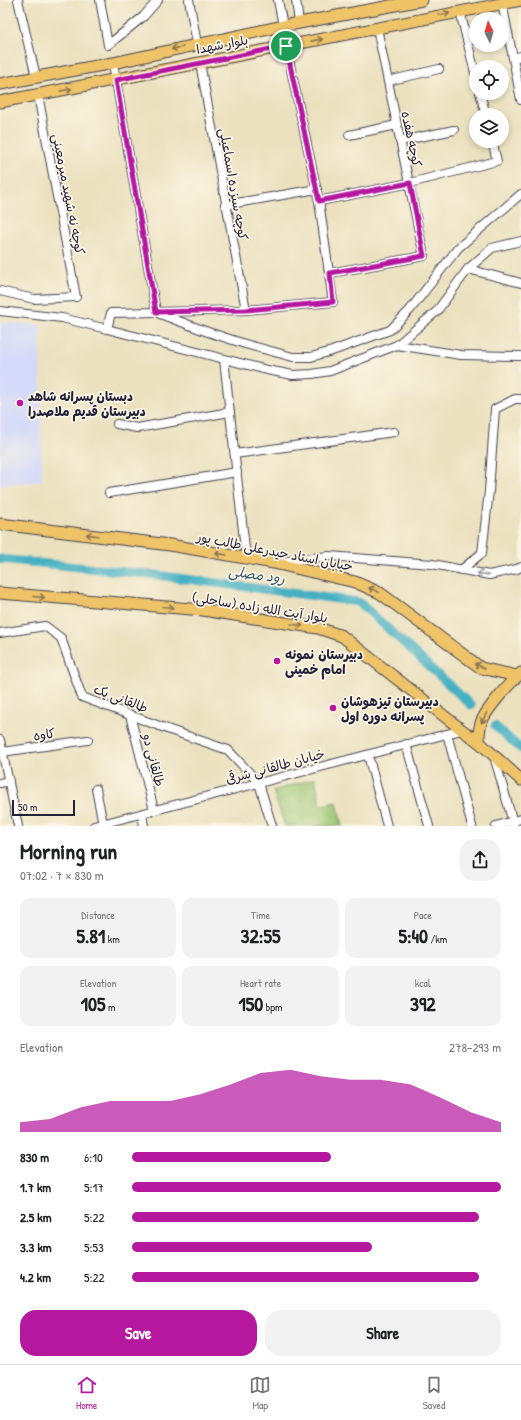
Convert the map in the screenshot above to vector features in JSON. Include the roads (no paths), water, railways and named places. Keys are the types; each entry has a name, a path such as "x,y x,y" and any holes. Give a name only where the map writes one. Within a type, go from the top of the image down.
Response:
{"main road":[{"name":"بلوار شهدا","path":"0,102 521,0"},
{"name":"بلوار شهدا","path":"0,84 113,63 283,26 416,1"},
{"name":"خیابان استاد حیدرعلی طالب پور","path":"0,524 170,545 274,563 355,582 380,592 481,668 519,675"},
{"name":"بلوار آیت الله زاده (ساحلی)","path":"0,593 203,610 318,628 342,636 479,742 521,780"},
{"path":"479,742 481,721 489,709 519,675"}],"street":[{"path":"18,0 36,77"},
{"path":"100,0 108,45 144,16 158,0"},
{"path":"189,0 197,44"},
{"path":"278,0 283,26"},
{"path":"296,0 299,23"},
{"path":"502,3 517,57 521,100"},
{"path":"460,11 472,60"},
{"name":"کوچه هفده","path":"330,273 424,256 377,28"},
{"path":"107,329 111,313 246,310 333,302 317,189 286,46"},
{"path":"113,63 156,312"},
{"name":"کوچه سیزده اسماعیلی","path":"200,63 225,205 246,310"},
{"path":"388,81 439,69"},
{"name":"کوچه نه شهید میرمعینی","path":"0,292 34,299 76,297 38,95"},
{"path":"349,135 397,125"},
{"path":"400,141 454,130"},
{"path":"319,201 410,183 497,161 494,148"},
{"path":"225,205 317,189"},
{"path":"156,312 215,335 293,357 311,357 332,351 390,330 410,310 458,248 521,194"},
{"path":"0,311 62,318 224,358 266,370 293,375 312,374 330,371 397,345 437,310 468,269 492,248 521,241"},
{"path":"468,269 521,283"},
{"path":"397,345 461,354 521,356"},
{"path":"224,358 246,558"},
{"path":"460,570 482,553 489,491 494,409 515,399 521,400"},
{"path":"117,424 137,428 230,412"},
{"path":"235,454 394,432"},
{"path":"109,493 237,472"},
{"path":"274,563 329,556 432,564 489,575 521,567"},
{"name":"طالقانی یک","path":"0,633 45,626 61,638 82,697 228,750 259,783"},
{"name":"طالقانی دو","path":"130,715 154,810"},
{"name":"خیابان طالقانی شرقی","path":"94,826 462,730"},
{"path":"447,734 472,826"},
{"path":"0,740 18,826"},
{"name":"کاوه","path":"2,752 88,740"},
{"path":"406,744 429,826"},
{"path":"368,754 388,826"},
{"path":"494,755 513,824"},
{"path":"0,783 9,781"},
{"path":"259,783 272,826"},
{"path":"96,789 103,824"},
{"path":"142,814 144,826"},
{"path":"496,826 513,824 521,819"}],"waterway":[{"name":"رود مصلی","path":"0,559 156,575 359,602 471,705"},
{"name":"رود مصلی","path":"495,726 521,749"}],"place":[{"name":"دبستان پسرانه شاهد دبیرستان قدیم ملاصدرا","path":"20,403"},
{"name":"دبیرستان نمونه امام خمینی","path":"277,661"},
{"name":"دبیرستان تیزهوشان پسرانه دوره اول","path":"333,708"}]}
